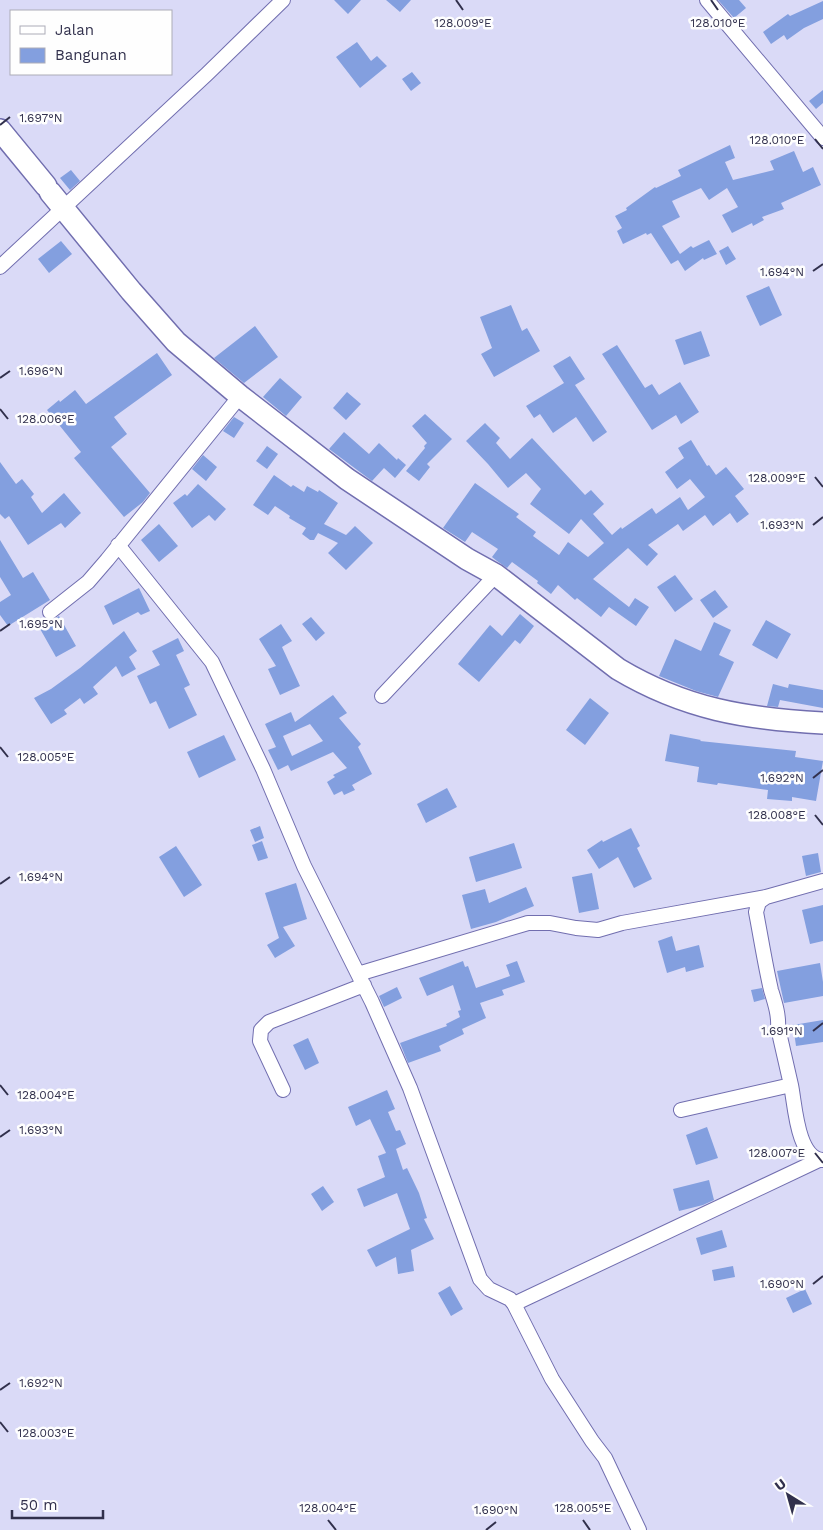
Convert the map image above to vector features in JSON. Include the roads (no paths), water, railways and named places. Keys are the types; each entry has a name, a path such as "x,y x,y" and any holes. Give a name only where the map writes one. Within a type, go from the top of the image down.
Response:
{"highway":[{"path":"0,130 136,298 176,342 240,396 347,479 467,559 496,575 618,669 640,682 669,696 706,708 740,716 778,721 823,723"}],"street":[{"path":"0,268 283,0"},
{"path":"707,0 823,138"},
{"path":"50,612 88,582 240,396"},
{"path":"118,545 212,662 263,768 304,866 361,979 410,1088 480,1278 489,1289 510,1299 514,1304 552,1379 605,1458 639,1530"},
{"path":"382,696 496,575"},
{"path":"283,1090 260,1041 260,1030 268,1022 361,979 528,922 550,923 598,930 622,923 766,897 823,882"},
{"path":"766,897 759,902 756,912 800,1135 807,1151 821,1160"},
{"path":"682,1110 791,1085"},
{"path":"514,1304 821,1160"}]}
